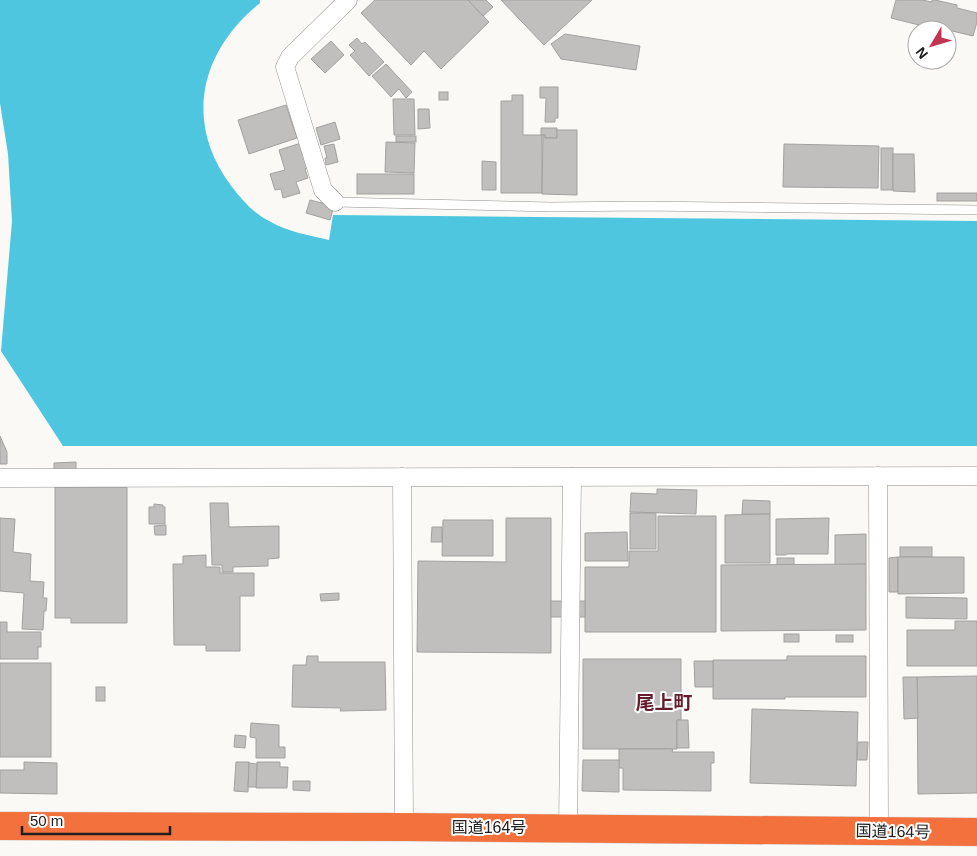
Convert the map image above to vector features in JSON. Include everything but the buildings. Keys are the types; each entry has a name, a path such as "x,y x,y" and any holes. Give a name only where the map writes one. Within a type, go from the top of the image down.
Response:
{"highway":[{"name":"国道164号","path":"0,826 977,832"}],"street":[{"path":"335,202 323,190 285,66 290,57 348,0"},
{"path":"402,476 404,827"},
{"path":"878,476 879,831"},
{"path":"0,478 977,476"},
{"path":"568,828 572,477"}],"lane":[{"path":"335,202 551,207 641,206 977,210"}],"water":[{"path":"0,0 260,0 260,3 240,22 223,43 212,65 205,89 204,113 207,138 217,163 232,187 254,211 265,219 284,228 329,240 333,215 977,221 977,446 63,446 1,351 12,221 8,154 0,103"}],"district":[{"name":"尾上町","path":"664,702"}]}
